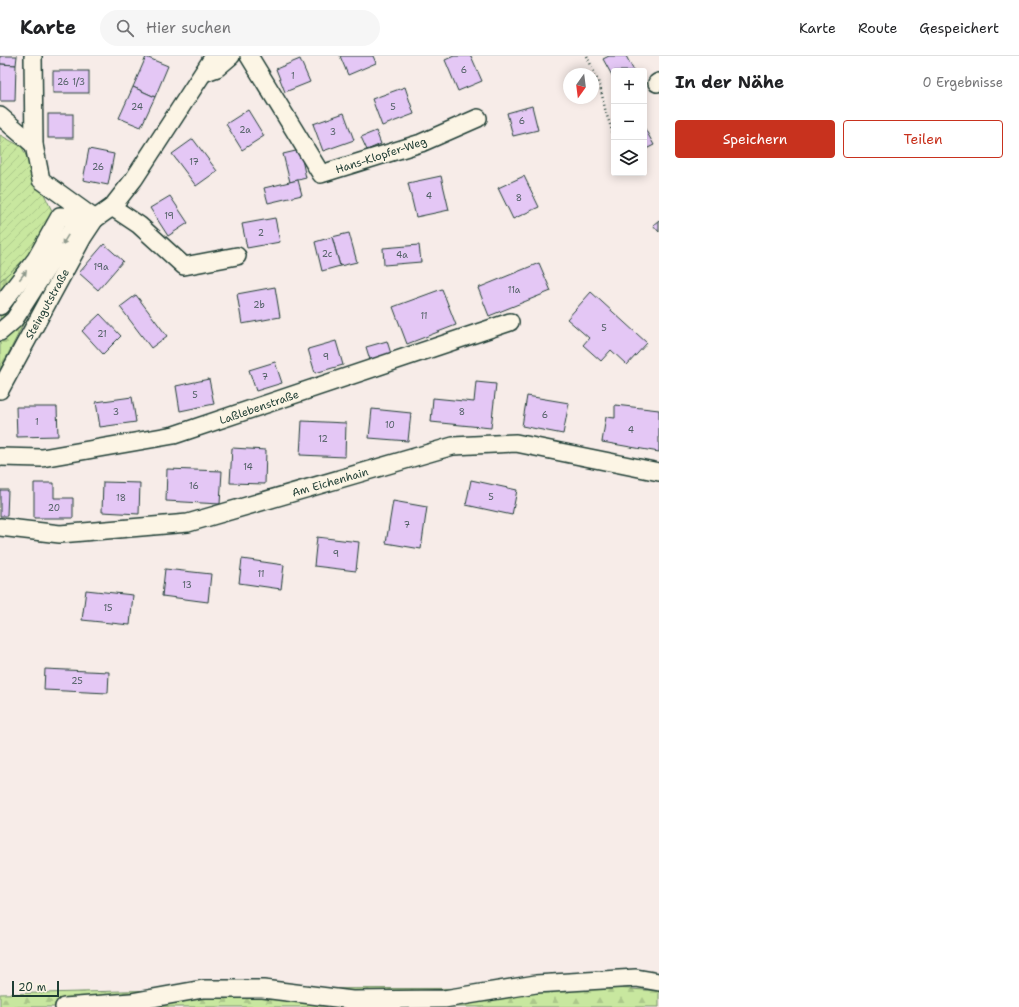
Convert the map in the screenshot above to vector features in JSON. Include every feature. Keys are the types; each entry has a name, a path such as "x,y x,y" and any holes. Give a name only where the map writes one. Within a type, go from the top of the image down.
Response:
{"street":[{"path":"33,56 34,145 41,180 95,219"},
{"name":"Steingutstraße","path":"0,332 14,320 72,229 95,219 112,207 134,179 206,72 214,56"},
{"name":"Steingutstraße","path":"206,72 217,68 231,56"},
{"name":"Hans-Klopfer-Weg","path":"249,56 321,174 421,143 478,118"},
{"path":"0,116 34,145"},
{"path":"112,207 140,225 184,266 237,256"},
{"path":"0,306 36,258 60,216 95,219"},
{"name":"Steingutstraße","path":"0,390 83,237 95,219"},
{"name":"Laßlebenstraße","path":"0,457 42,458 174,435 510,322"},
{"name":"Am Eichenhain","path":"0,527 60,534 188,523 453,446 516,444 659,472"},
{"path":"64,1007 131,1002 203,989 264,989 352,1000 444,999 536,984 636,978 659,982"}],"path":[{"path":"587,56 600,86 611,127"}],"green space":[{"path":"0,135 22,147 60,228 0,281"},
{"path":"60,228 66,240 0,370 0,281"},
{"path":"616,988 659,991 659,1007 0,1007 0,994 203,989"}],"building":[{"path":"0,56 17,56 16,65 0,64"},
{"path":"340,56 373,56 376,63 348,75"},
{"path":"454,56 471,56 482,81 458,91 445,60"},
{"path":"609,56 626,56 632,68 611,68 611,74 603,59"},
{"path":"146,57 168,66 155,97 133,87"},
{"path":"300,59 310,82 285,92 276,69"},
{"path":"0,64 16,65 15,101 0,101"},
{"path":"53,71 89,71 89,93 53,93"},
{"path":"133,87 155,97 141,127 119,118"},
{"path":"405,87 414,114 382,126 372,99"},
{"path":"532,106 538,130 513,136 507,113"},
{"path":"248,110 264,136 242,150 226,124"},
{"path":"344,113 354,140 323,151 313,124"},
{"path":"48,114 73,114 73,138 48,138"},
{"path":"376,131 381,144 367,150 361,137"},
{"path":"647,132 654,145 647,148"},
{"path":"193,139 217,171 196,186 172,154"},
{"path":"89,149 114,154 108,185 83,180"},
{"path":"300,150 306,178 290,182 283,154"},
{"path":"441,176 449,210 416,217 408,183"},
{"path":"524,176 539,207 513,219 498,188"},
{"path":"298,180 302,195 268,203 264,188"},
{"path":"170,196 188,223 168,236 150,208"},
{"path":"275,218 280,242 247,248 242,224"},
{"path":"659,220 659,232 653,225"},
{"path":"349,233 357,262 340,266 332,237"},
{"path":"332,237 340,266 322,271 315,242"},
{"path":"104,244 123,261 98,290 79,273"},
{"path":"419,245 421,262 384,265 383,248"},
{"path":"539,263 551,291 489,316 478,288"},
{"path":"275,287 280,317 242,324 237,294"},
{"path":"442,289 456,325 407,344 393,307"},
{"path":"591,292 647,343 627,365 611,350 601,361 583,345 589,338 567,319"},
{"path":"136,295 167,336 151,348 120,307"},
{"path":"100,314 121,336 103,354 82,331"},
{"path":"336,341 343,365 315,373 308,349"},
{"path":"387,341 392,357 371,363 366,347"},
{"path":"275,362 282,383 256,391 249,370"},
{"path":"209,379 214,404 180,411 176,386"},
{"path":"476,382 496,384 491,428 431,422 433,398 474,402"},
{"path":"527,396 569,403 563,434 522,426"},
{"path":"132,397 136,422 100,427 96,402"},
{"path":"615,405 659,410 659,452 602,442 606,417 615,418"},
{"path":"16,407 57,407 58,436 17,437"},
{"path":"372,409 411,413 408,441 369,438"},
{"path":"302,421 346,423 345,457 300,455"},
{"path":"232,448 266,450 265,484 230,483"},
{"path":"167,469 222,471 220,504 166,501"},
{"path":"471,480 517,490 512,515 466,505"},
{"path":"103,482 140,483 139,514 102,512"},
{"path":"34,483 54,483 54,498 73,498 73,518 34,518"},
{"path":"0,490 8,490 7,516 0,516"},
{"path":"393,501 427,507 421,549 386,543"},
{"path":"317,537 359,542 356,571 314,566"},
{"path":"242,559 284,565 281,589 239,583"},
{"path":"165,569 211,574 208,602 162,596"},
{"path":"86,590 133,595 130,625 82,620"},
{"path":"45,669 109,672 108,693 44,690"}]}
